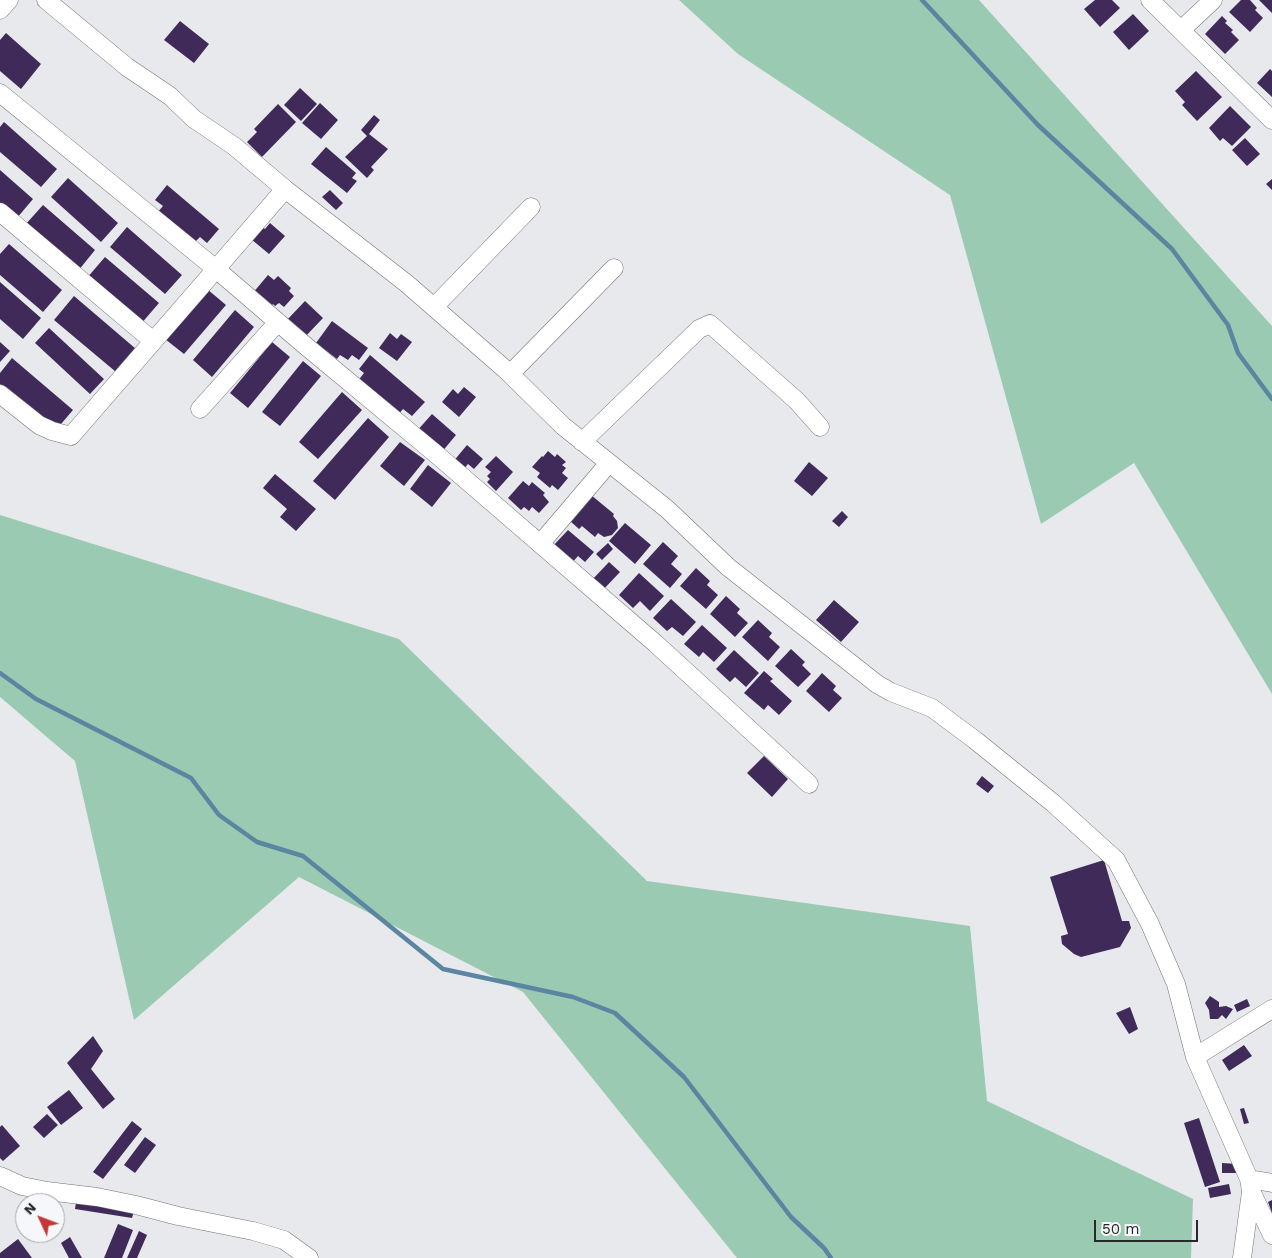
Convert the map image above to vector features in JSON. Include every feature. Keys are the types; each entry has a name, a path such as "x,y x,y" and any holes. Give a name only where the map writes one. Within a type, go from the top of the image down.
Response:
{"street":[{"path":"0,10 9,0"},
{"path":"46,0 127,67 170,96 194,119 234,146 285,189 406,283 510,374 563,426 667,509 728,567 877,684 891,692 932,708 944,716 1053,803 1116,860 1150,924 1176,984 1195,1057 1272,1236"},
{"path":"1150,0 1272,120"},
{"path":"1181,30 1213,0"},
{"path":"0,93 216,269 436,454 655,643 809,784"},
{"path":"0,394 38,425 71,436 285,189"},
{"path":"434,307 531,207"},
{"path":"0,212 153,341"},
{"path":"510,374 614,268"},
{"path":"200,409 278,322"},
{"path":"582,442 699,329 710,324 797,401 820,427"},
{"path":"540,544 609,463"},
{"path":"1195,1057 1272,1009"},
{"path":"0,1176 30,1188 97,1197 253,1231 284,1240 309,1258"},
{"path":"1250,1185 1272,1183"},
{"path":"1242,1258 1250,1185"}],"green space":[{"path":"679,0 979,0 1272,326 1272,694 1134,463 1041,524 950,195 738,54"},
{"path":"0,515 399,639 647,881 970,926 987,1101 1193,1199 1191,1258 737,1258 523,992 299,877 134,1020 75,761 0,697"}],"building":[{"path":"1095,0 1112,0 1120,8 1100,27 1084,9"},
{"path":"1241,0 1250,0 1257,8 1255,10 1263,18 1250,32 1229,12"},
{"path":"1259,0 1272,0 1272,13"},
{"path":"1133,14 1149,31 1129,50 1113,32"},
{"path":"1222,16 1227,21 1225,23 1233,30 1231,32 1239,40 1225,54 1205,34"},
{"path":"180,21 209,44 194,63 164,40"},
{"path":"6,33 41,64 21,89 0,71 0,40"},
{"path":"1270,69 1272,71 1272,97 1257,83"},
{"path":"1196,71 1222,97 1197,121 1182,105 1185,102 1175,91"},
{"path":"300,88 317,104 301,121 284,105"},
{"path":"320,103 338,120 321,139 302,123"},
{"path":"278,104 296,122 262,157 247,142 257,132 254,129"},
{"path":"1230,106 1251,127 1232,146 1223,138 1220,141 1209,128"},
{"path":"374,115 380,120 369,134 388,149 371,167 374,170 367,178 345,157 367,136 361,130"},
{"path":"4,122 57,169 41,187 0,152 0,127"},
{"path":"1245,138 1260,154 1247,166 1232,150"},
{"path":"326,147 356,173 352,178 357,181 347,193 311,164"},
{"path":"0,170 33,199 17,218 0,203"},
{"path":"68,178 118,223 101,242 51,197"},
{"path":"1272,179 1272,190 1266,184"},
{"path":"167,185 219,229 207,243 200,237 193,244 157,213 163,206 155,200"},
{"path":"330,190 343,203 336,210 322,197"},
{"path":"43,205 95,250 78,271 25,225"},
{"path":"270,223 285,236 269,254 251,239 262,227 265,229"},
{"path":"127,227 182,275 165,294 110,247"},
{"path":"9,244 62,290 43,312 0,275 0,254"},
{"path":"105,257 159,303 140,325 86,279"},
{"path":"268,275 274,280 278,276 291,288 289,291 294,296 284,307 279,303 275,306 273,304 269,309 252,294"},
{"path":"0,282 41,318 23,339 0,319"},
{"path":"207,289 226,305 184,354 165,339"},
{"path":"74,296 136,349 116,372 54,320"},
{"path":"305,301 323,318 305,337 286,321"},
{"path":"235,310 254,327 212,377 193,360"},
{"path":"332,321 368,348 359,360 352,355 348,360 340,355 337,359 316,343"},
{"path":"49,328 104,379 90,394 35,343"},
{"path":"390,333 397,339 401,334 412,342 397,361 379,348"},
{"path":"0,342 10,351 0,362"},
{"path":"272,342 290,357 248,408 230,393"},
{"path":"370,355 425,402 412,416 403,409 397,416 357,382 364,373 359,369"},
{"path":"12,358 73,410 55,431 0,384 0,373"},
{"path":"303,361 321,376 280,426 262,412"},
{"path":"464,387 476,397 459,417 442,402 453,389 458,394"},
{"path":"342,392 362,410 318,459 299,442"},
{"path":"432,414 456,435 441,453 416,432"},
{"path":"368,418 389,437 335,500 313,481"},
{"path":"400,442 425,460 404,486 380,466"},
{"path":"467,445 483,459 474,469 468,464 462,471 452,463"},
{"path":"548,451 555,457 557,454 566,462 562,465 566,468 562,473 568,478 558,490 552,485 550,488 537,477 540,473 532,467"},
{"path":"496,456 513,472 496,491 487,482 490,479 487,476 491,472 485,467"},
{"path":"809,462 828,478 812,496 794,481"},
{"path":"428,465 451,483 432,507 410,489"},
{"path":"275,474 316,509 296,531 280,517 287,509 263,488"},
{"path":"523,481 529,486 532,482 545,493 543,495 549,502 539,513 532,507 529,511 524,507 521,510 508,498"},
{"path":"591,495 614,514 613,516 617,521 618,528 612,535 604,537 598,533 595,537 582,526 579,529 570,521"},
{"path":"842,511 848,517 839,527 832,521"},
{"path":"625,523 651,545 635,564 609,541"},
{"path":"568,530 594,552 585,562 578,556 571,564 552,547"},
{"path":"663,542 678,556 671,564 682,574 670,588 643,564"},
{"path":"608,543 613,549 602,560 596,554"},
{"path":"609,562 620,572 602,591 591,581"},
{"path":"696,568 710,581 707,585 718,595 706,609 680,586"},
{"path":"639,573 664,596 650,611 640,601 633,608 619,595"},
{"path":"726,596 740,609 737,613 748,623 735,637 710,614"},
{"path":"671,599 696,622 683,636 672,627 667,631 653,618"},
{"path":"834,600 859,622 841,642 816,620"},
{"path":"758,620 772,633 769,637 780,647 768,661 742,637"},
{"path":"702,625 727,648 714,662 703,652 699,657 684,644"},
{"path":"791,649 805,662 802,665 811,674 798,687 775,666"},
{"path":"734,650 759,673 746,687 735,677 730,682 716,669"},
{"path":"764,671 773,679 770,681 792,701 779,715 768,705 764,710 744,693"},
{"path":"822,673 836,686 833,690 842,698 829,712 806,691"},
{"path":"764,756 788,779 772,797 747,773"},
{"path":"982,776 994,786 988,793 976,784"},
{"path":"1104,860 1122,921 1129,921 1131,928 1120,947 1081,957 1062,944 1061,936 1068,934 1050,877"},
{"path":"1210,996 1219,1002 1219,1007 1226,1006 1233,1009 1226,1019 1222,1015 1218,1019 1210,1019 1209,1010 1205,1003"},
{"path":"1247,999 1250,1006 1237,1012 1234,1005"},
{"path":"1130,1007 1138,1029 1129,1034 1116,1013"},
{"path":"93,1036 103,1051 91,1069 115,1099 103,1109 67,1063"},
{"path":"1244,1045 1252,1056 1229,1071 1222,1060"},
{"path":"69,1090 83,1108 61,1125 47,1107"},
{"path":"1244,1108 1249,1123 1244,1124 1240,1109"},
{"path":"47,1114 58,1125 44,1138 33,1127"},
{"path":"1199,1118 1220,1182 1205,1187 1184,1123"},
{"path":"132,1121 142,1129 103,1179 93,1172"},
{"path":"2,1125 20,1146 3,1161 0,1158 0,1127"},
{"path":"145,1137 156,1145 135,1173 124,1165"},
{"path":"1222,1163 1238,1164 1237,1173 1222,1173"},
{"path":"1229,1184 1231,1194 1210,1198 1208,1188"},
{"path":"1272,1200 1272,1213 1268,1202"},
{"path":"76,1202 134,1211 132,1218 75,1209"},
{"path":"118,1224 133,1230 122,1258 104,1258"},
{"path":"139,1231 147,1235 137,1258 127,1258"},
{"path":"70,1237 82,1258 69,1258 61,1243 65,1243 65,1240"},
{"path":"15,1241 15,1243 21,1243 32,1258 0,1258 0,1253"}],"waterway":[{"path":"922,0 1038,125 1172,249 1228,325 1238,353 1272,399"},
{"path":"0,673 36,699 191,778 219,815 257,842 303,856 443,969 573,997 615,1013 684,1077 791,1217 824,1248 831,1258"}]}
